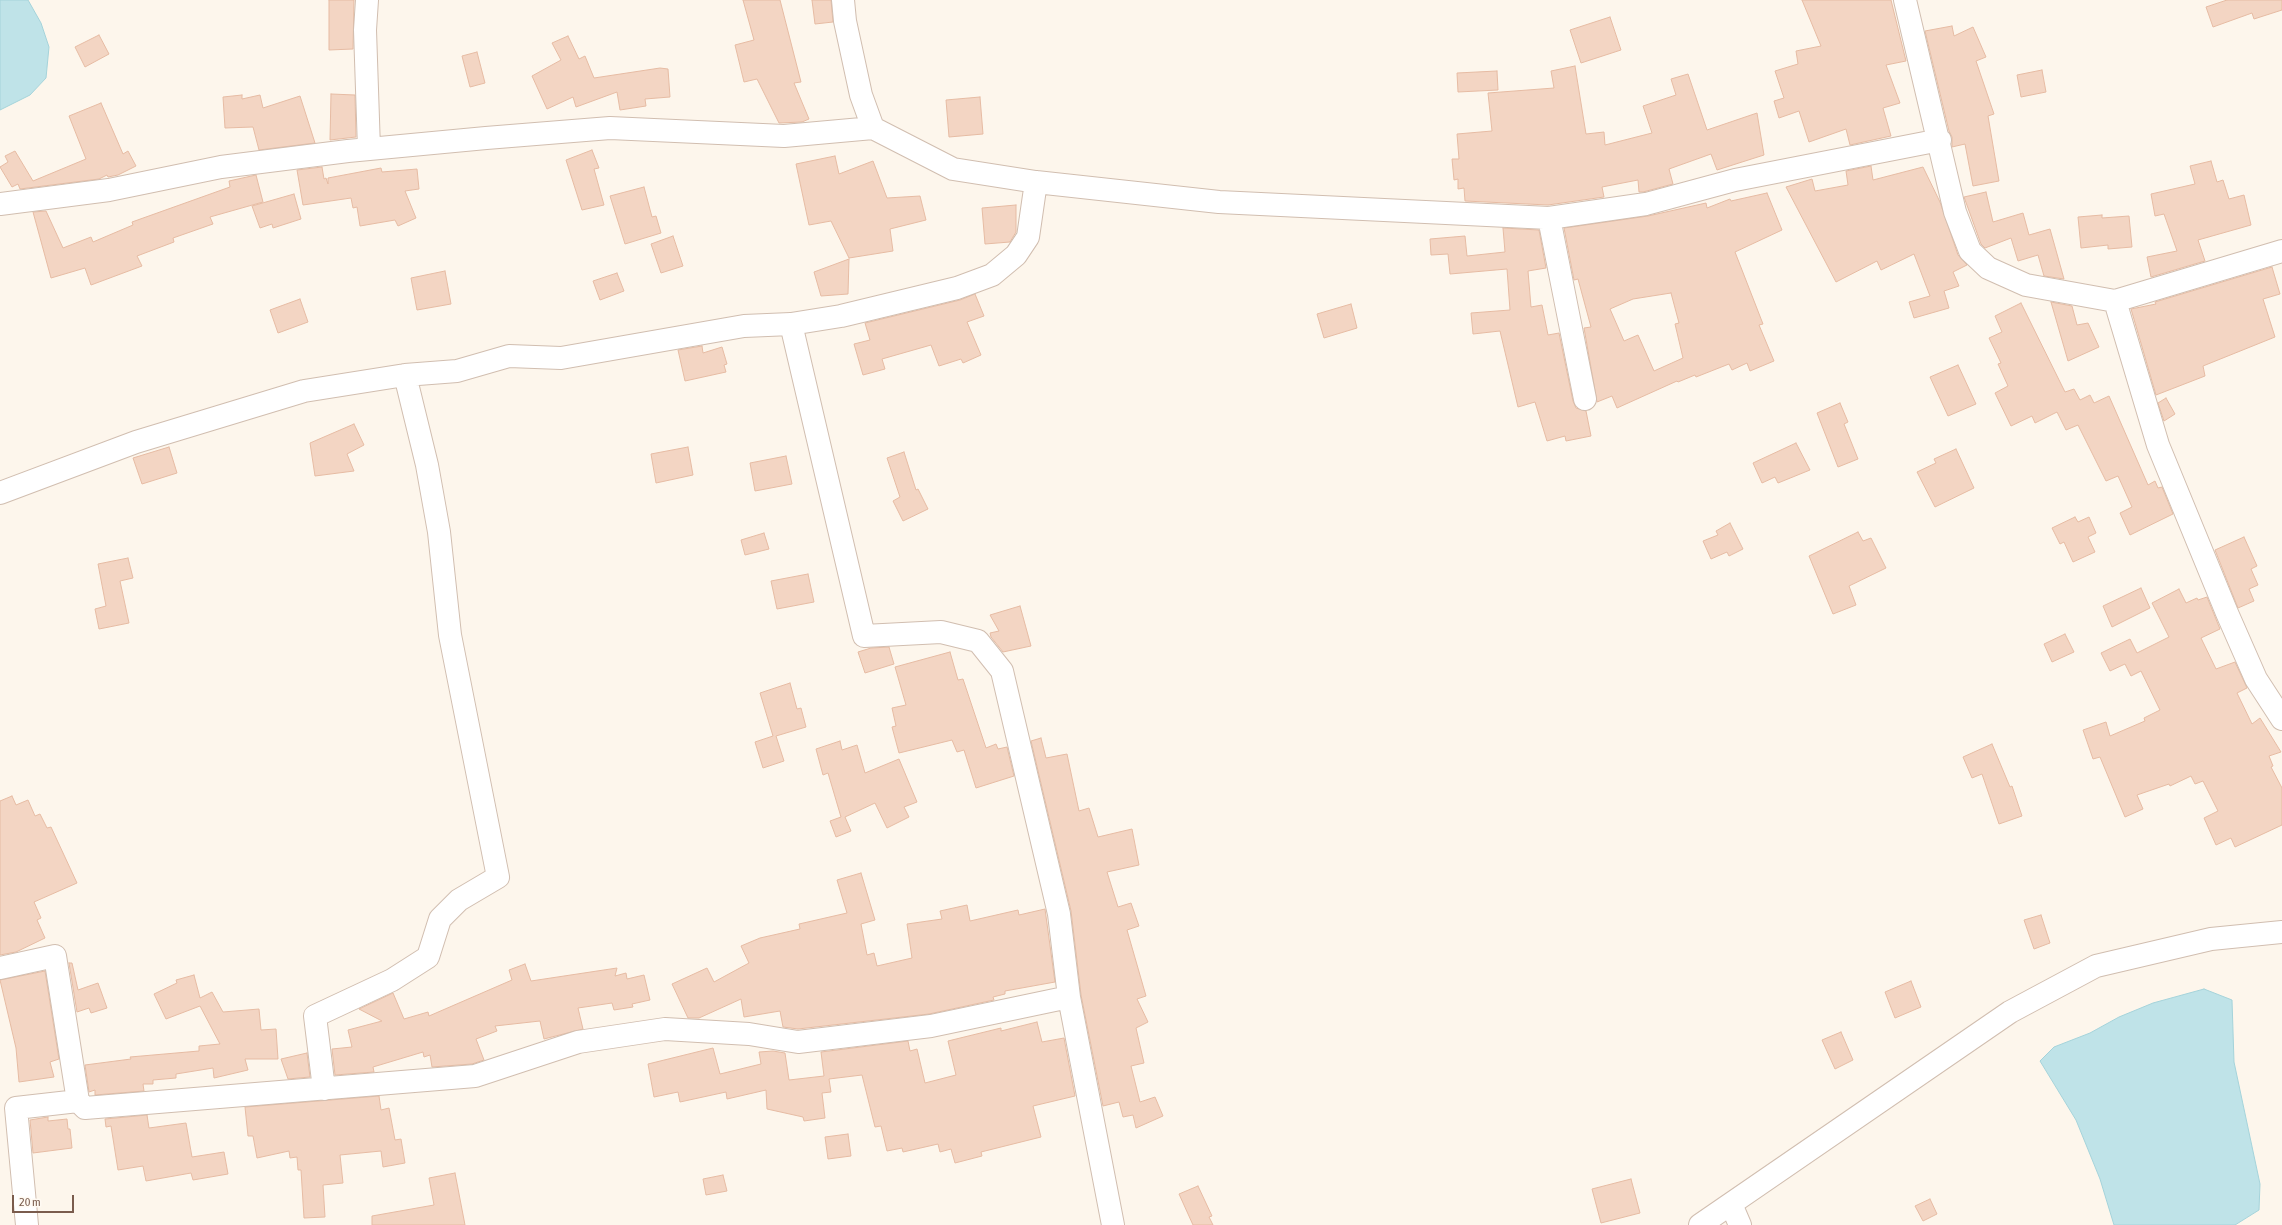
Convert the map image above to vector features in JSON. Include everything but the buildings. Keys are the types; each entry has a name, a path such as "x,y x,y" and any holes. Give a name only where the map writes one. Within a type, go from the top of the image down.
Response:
{"street":[{"path":"368,0 365,30 369,149"},
{"path":"843,0 845,21 861,95 873,128"},
{"path":"1905,0 1940,140 1955,212 1970,251 1988,268 2026,285 2115,301 2282,251"},
{"path":"0,204 109,190 221,167 369,149 610,128 784,136 873,128 953,169 1036,182 1219,202 1549,218 1646,204 1735,180 1940,140"},
{"path":"0,493 136,442 304,390 406,375 457,371 509,356 561,358 744,326 791,324 841,316 950,290 992,275 1016,255 1028,237 1036,182"},
{"path":"1549,218 1585,399"},
{"path":"2115,301 2158,445 2253,672 2282,719"},
{"path":"791,324 864,636 941,632 978,641 1002,671 1059,914 1069,997 1113,1225"},
{"path":"324,1090 315,1016 392,980 428,958 440,919 460,900 498,877 478,763 450,634 439,532 427,465 406,375"},
{"path":"1700,1225 2010,1012 2096,966 2211,939 2282,932"},
{"path":"0,968 56,956 78,1101 84,1108 324,1090 475,1076 578,1042 665,1029 749,1034 798,1042 931,1026 1069,997"},
{"path":"27,1225 16,1108 78,1101"},
{"path":"1731,1204 1740,1225"}],"water":[{"path":"0,0 28,0 41,23 49,47 46,78 30,95 0,110"},
{"path":"2204,989 2232,1000 2234,1062 2260,1184 2259,1210 2235,1225 2114,1225 2100,1179 2076,1120 2040,1061 2054,1047 2090,1033 2119,1017 2153,1003"}]}
